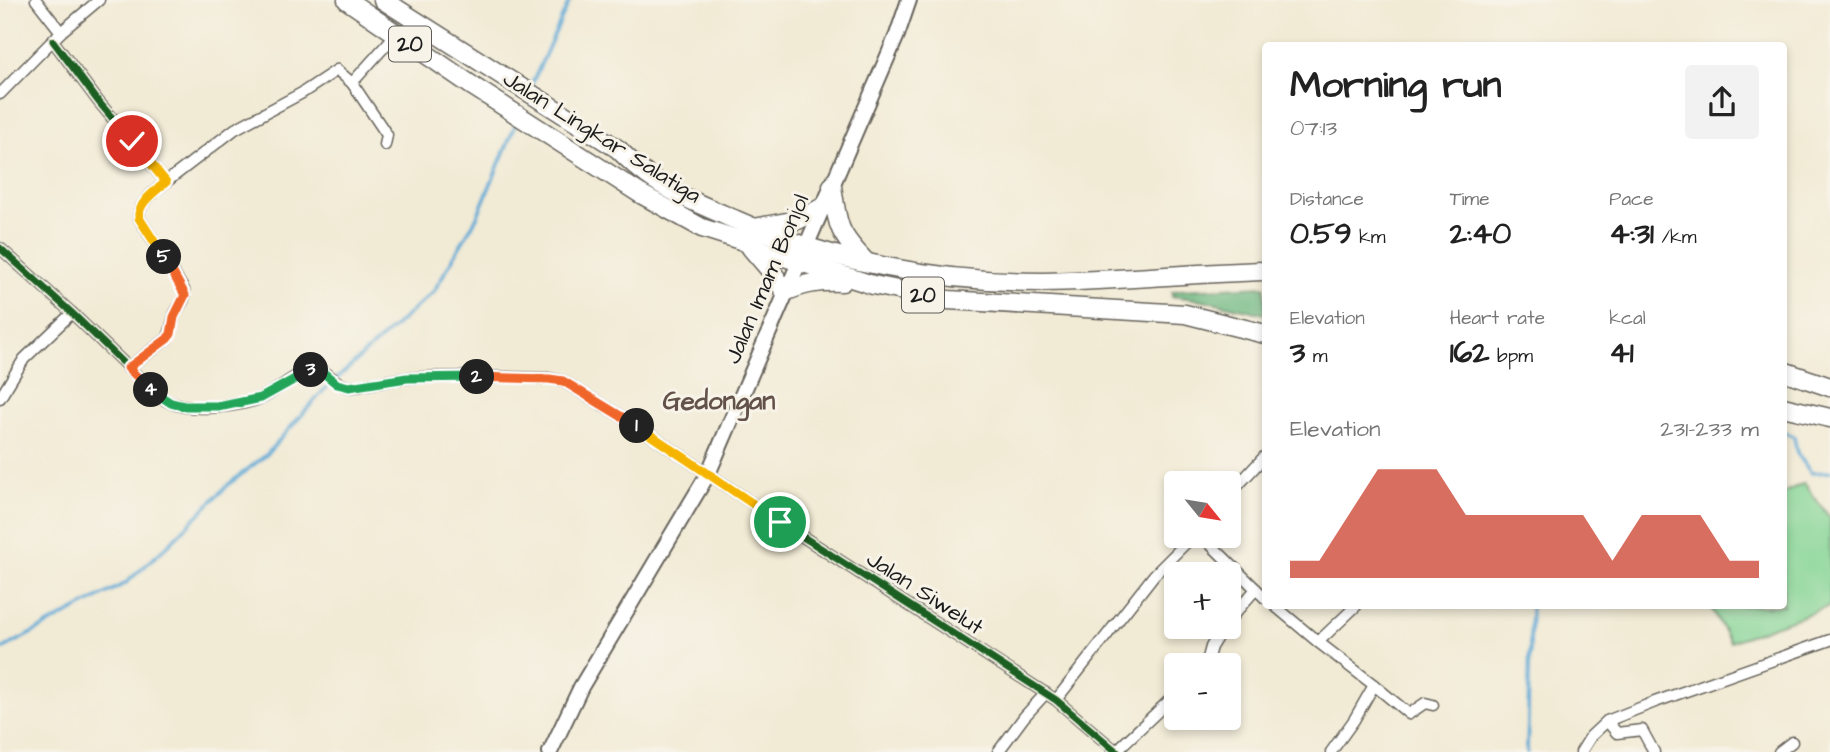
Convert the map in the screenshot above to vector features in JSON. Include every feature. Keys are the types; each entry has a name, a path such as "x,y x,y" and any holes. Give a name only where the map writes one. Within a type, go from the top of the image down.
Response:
{"highway":[{"name":"Jalan Lingkar Salatiga","path":"347,0 474,87 639,193 702,228 748,234"},
{"name":"Jalan Lingkar Salatiga","path":"383,0 618,149 646,174 748,234 873,285 948,300 1185,314 1262,333"},
{"path":"832,186 842,236 866,262"},
{"path":"823,207 798,220 748,234 785,292 804,283 820,281 873,285"},
{"name":"Jalan Lingkar Salatiga","path":"802,255 866,262 949,277 1042,282 1262,271"},
{"path":"1787,372 1830,387"},
{"path":"1787,408 1830,418"}],"main road":[{"name":"Jalan Imam Bonjol","path":"550,752 581,687 708,474 897,35 909,0"}],"street":[{"path":"36,0 61,32"},
{"path":"0,94 61,32 99,0"},
{"path":"352,83 396,34"},
{"path":"52,41 166,182"},
{"path":"0,248 128,368 167,339 171,334 174,317 185,300 184,289 139,218 138,212 166,182 235,129 302,93 334,71 342,72 352,83 387,135 385,145"},
{"path":"0,398 24,359 72,313"},
{"name":"Jalan Siwelut","path":"128,368 157,395 171,403 184,406 223,406 261,398 313,370 320,370 334,381 349,387 407,378 563,381 637,426 1046,693 1116,752"},
{"path":"1241,482 1262,459"},
{"path":"1056,700 1154,575 1181,548"},
{"path":"1214,548 1262,594"},
{"path":"1241,606 1256,589"},
{"path":"1279,609 1388,694 1409,714 1425,703 1433,705"},
{"path":"1318,642 1353,609"},
{"path":"1581,752 1591,736 1607,722 1679,693 1830,640"},
{"path":"1331,752 1374,685"},
{"path":"998,752 1046,693"},
{"path":"1116,752 1164,706"},
{"path":"1607,722 1618,733 1642,730 1654,752"},
{"path":"1779,752 1792,743"}],"green space":[{"path":"1262,286 1262,313 1172,296 1172,292"},
{"path":"1804,483 1830,518 1830,606 1730,642 1712,609 1787,609 1787,491"}],"waterway":[{"path":"530,88 570,0"},
{"path":"0,650 126,583 229,484 266,455 323,391 434,291 477,217 517,121"},
{"path":"1787,434 1794,437 1797,453 1811,473 1830,472"},
{"path":"1527,752 1531,609"}],"cycle path":[{"path":"53,41 98,101 166,182 144,202 139,218 184,290 184,298 175,313 167,339 128,368"},
{"path":"0,248 157,395 180,406 216,407 252,401 313,370 323,371 340,384 351,387 402,379 479,376 549,378 563,381 637,426 1056,700 1117,752"}],"district":[{"name":"Gedongan","path":"719,401"}],"route":[{"path":"132,141 166,182 141,206 139,218 184,289 185,295 185,300 174,317 171,334 128,368 157,395 171,403 184,406 241,404 261,398 313,370 320,370 337,384 349,387 407,378 563,381 637,426 780,522"}]}
